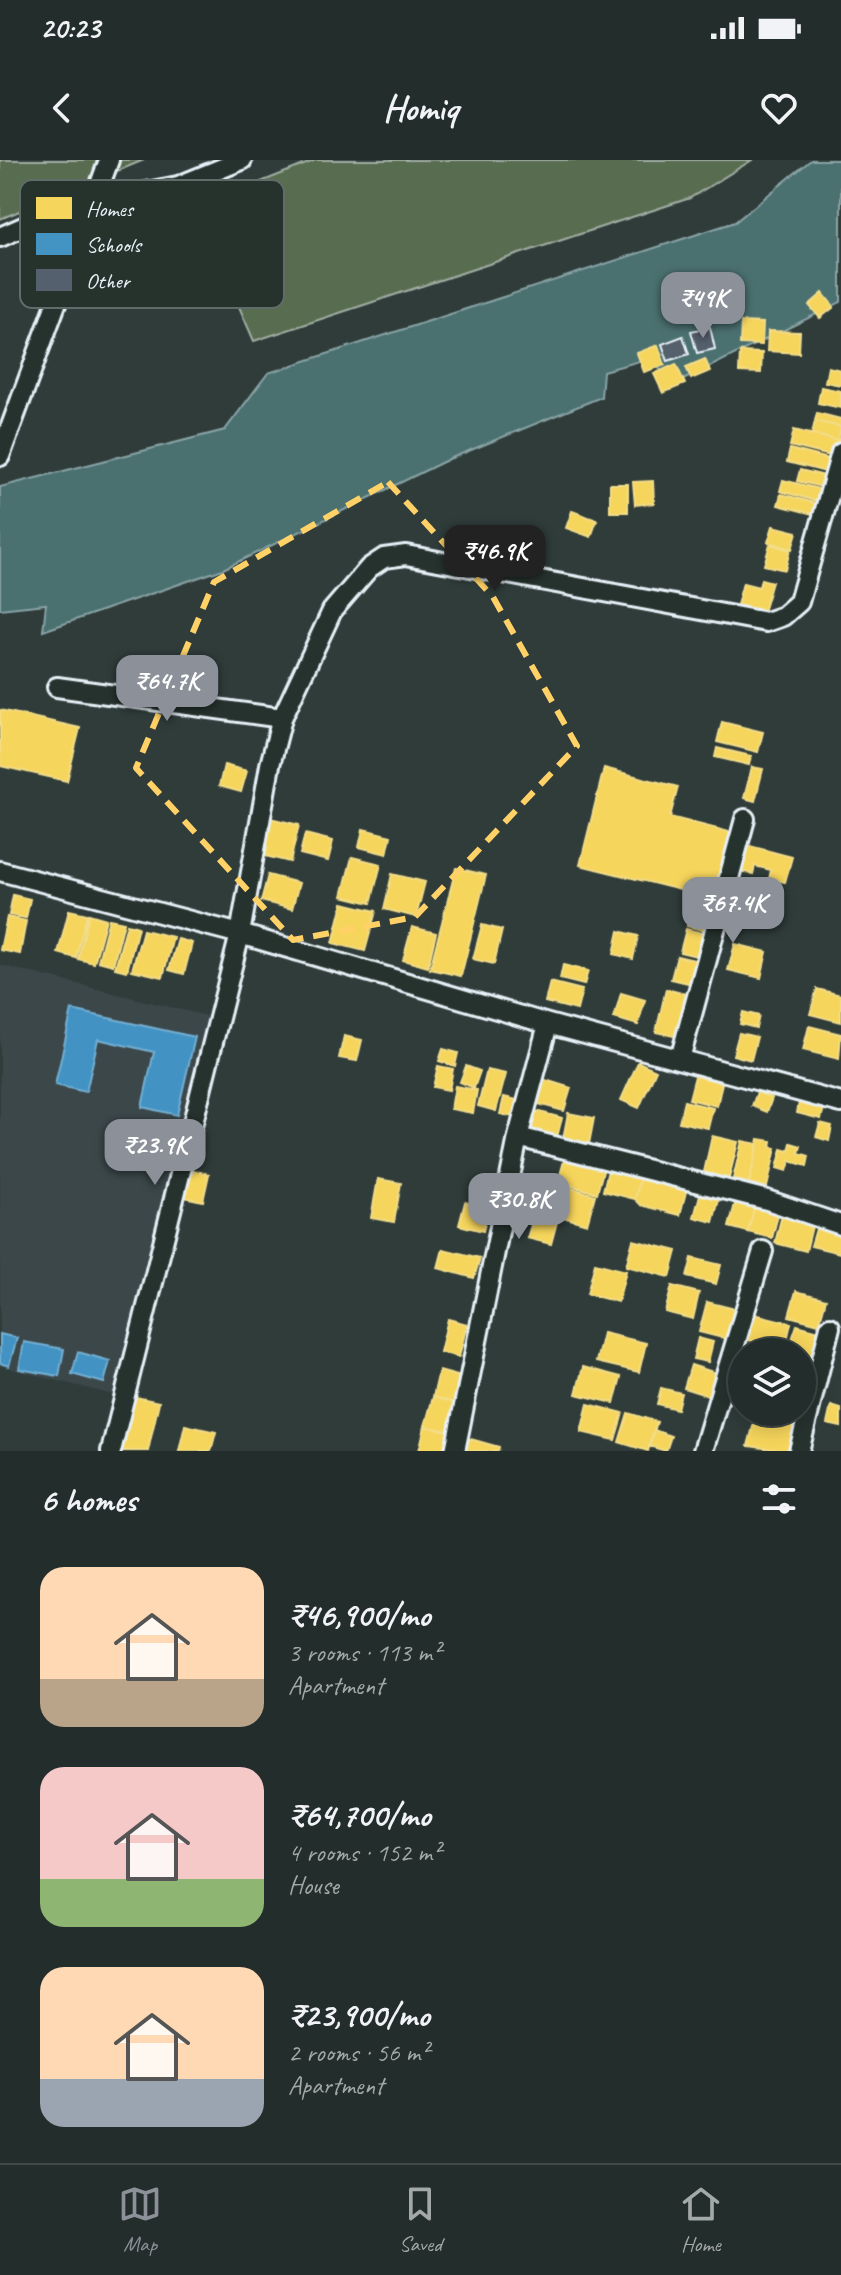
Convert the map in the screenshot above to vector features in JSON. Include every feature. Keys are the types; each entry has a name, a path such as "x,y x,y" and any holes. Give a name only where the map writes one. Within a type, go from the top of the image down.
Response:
{"street":[{"path":"101,180 109,160"},
{"path":"193,180 242,160"},
{"path":"0,237 20,228"},
{"path":"0,456 53,308"},
{"path":"111,1451 240,934 270,765 282,718 327,620 369,568 384,558 406,555 766,622 783,616 799,602 841,453"},
{"path":"57,687 282,718"},
{"path":"680,1059 745,819"},
{"path":"0,871 240,934 548,1024 841,1103"},
{"path":"455,1451 518,1137 548,1024"},
{"path":"518,1137 767,1200 841,1225"},
{"path":"703,1451 763,1251"},
{"path":"799,1451 830,1327"}],"highlighted area":[{"path":"388,482 493,597 577,746 415,917 293,940 136,768 214,582"}],"shaded area":[{"path":"0,965 211,1017 117,1396 0,1366"}],"green space":[{"path":"0,160 144,160 95,180 20,180 20,211 0,219"},
{"path":"316,160 752,160 690,198 254,341 240,308 284,308 284,180 266,180"}],"water":[{"path":"811,160 841,160 841,302 677,383 647,359 603,371 601,397 449,459 223,569 43,631 46,604 0,609 0,487 225,430 268,373 735,222"}],"building: Homes":[{"path":"823,293 834,307 820,318 809,305"},
{"path":"741,322 763,323 762,345 740,344"},
{"path":"768,331 800,332 799,353 767,351"},
{"path":"658,345 665,365 644,372 637,353"},
{"path":"740,352 762,353 761,373 739,372"},
{"path":"705,359 710,371 691,379 686,367"},
{"path":"676,364 685,384 663,393 654,374"},
{"path":"828,367 841,370 841,385 825,382"},
{"path":"821,387 841,391 841,408 818,403"},
{"path":"817,413 841,419 841,427 815,421"},
{"path":"815,421 841,427 839,441 812,434"},
{"path":"794,430 839,441 835,457 790,446"},
{"path":"790,449 829,459 826,472 787,462"},
{"path":"800,470 825,476 822,487 797,481"},
{"path":"783,480 819,489 816,501 780,491"},
{"path":"653,481 654,503 635,505 633,482"},
{"path":"610,484 628,484 628,512 610,512"},
{"path":"781,494 815,503 813,514 778,505"},
{"path":"572,511 597,520 591,537 566,528"},
{"path":"773,526 797,532 792,549 768,542"},
{"path":"770,544 790,550 785,570 764,565"},
{"path":"761,579 772,582 763,612 737,605 743,583 759,587"},
{"path":"0,710 80,728 67,781 0,766"},
{"path":"722,722 763,732 758,752 717,742"},
{"path":"717,748 751,756 749,765 715,757"},
{"path":"224,765 247,771 241,792 219,786"},
{"path":"752,767 763,769 755,801 744,798"},
{"path":"604,768 678,787 670,817 737,834 721,900 580,865"},
{"path":"270,818 299,825 290,862 261,855"},
{"path":"363,829 391,836 387,854 359,847"},
{"path":"305,834 333,841 328,861 300,854"},
{"path":"746,845 792,857 785,882 769,879 771,870 755,866 753,874 740,871"},
{"path":"352,857 381,864 371,903 342,896"},
{"path":"456,868 486,875 461,976 430,969"},
{"path":"392,874 425,882 416,917 384,909"},
{"path":"268,875 299,883 292,909 261,901"},
{"path":"13,895 30,899 26,918 9,915"},
{"path":"693,902 720,909 714,933 687,926"},
{"path":"343,903 376,911 365,951 333,943"},
{"path":"69,910 87,914 76,958 58,953"},
{"path":"89,914 106,919 94,963 78,959"},
{"path":"7,917 26,921 20,954 0,950"},
{"path":"109,919 124,922 113,965 98,961"},
{"path":"127,924 138,927 127,971 115,968"},
{"path":"482,925 502,930 494,964 473,959"},
{"path":"412,927 436,933 428,967 403,960"},
{"path":"686,929 711,935 705,958 680,952"},
{"path":"143,930 173,937 163,977 132,970"},
{"path":"619,931 638,936 633,959 614,954"},
{"path":"178,939 192,943 184,974 169,970"},
{"path":"735,944 767,952 761,978 728,970"},
{"path":"677,956 703,962 697,985 671,979"},
{"path":"563,965 588,971 584,985 560,979"},
{"path":"550,982 582,990 577,1010 545,1002"},
{"path":"666,989 693,996 683,1038 656,1032"},
{"path":"817,989 841,995 841,1022 810,1014"},
{"path":"621,993 645,1000 638,1025 614,1018"},
{"path":"743,1012 759,1016 756,1028 740,1024"},
{"path":"809,1026 841,1034 839,1059 803,1050"},
{"path":"739,1033 757,1037 751,1060 733,1055"},
{"path":"344,1036 362,1040 357,1061 339,1058"},
{"path":"443,1049 458,1053 455,1066 439,1061"},
{"path":"638,1062 656,1070 639,1108 621,1100"},
{"path":"438,1066 453,1069 449,1090 433,1087"},
{"path":"466,1066 480,1071 474,1088 460,1082"},
{"path":"487,1070 506,1074 496,1111 478,1106"},
{"path":"695,1076 722,1083 717,1106 689,1099"},
{"path":"542,1079 571,1088 564,1111 535,1103"},
{"path":"455,1086 477,1090 473,1113 451,1109"},
{"path":"757,1092 772,1098 767,1112 752,1106"},
{"path":"504,1097 517,1100 514,1117 500,1114"},
{"path":"684,1101 713,1108 708,1128 679,1122"},
{"path":"799,1102 824,1108 821,1119 797,1113"},
{"path":"536,1111 562,1118 556,1141 530,1134"},
{"path":"568,1113 594,1118 589,1144 563,1139"},
{"path":"820,1123 832,1126 829,1141 816,1137"},
{"path":"712,1136 738,1142 729,1178 704,1172"},
{"path":"759,1139 772,1141 771,1147 776,1148 767,1187 749,1183"},
{"path":"742,1141 758,1144 749,1183 733,1179"},
{"path":"791,1143 801,1146 799,1153 809,1156 807,1166 790,1161 787,1171 777,1168 782,1149 789,1151"},
{"path":"566,1154 605,1164 597,1193 558,1182"},
{"path":"609,1166 641,1175 635,1199 603,1191"},
{"path":"191,1170 209,1174 203,1201 184,1197"},
{"path":"641,1175 688,1184 680,1215 641,1205 635,1199"},
{"path":"378,1179 401,1183 394,1222 371,1218"},
{"path":"571,1188 595,1195 587,1224 563,1217"},
{"path":"701,1191 720,1196 713,1222 694,1217"},
{"path":"736,1200 755,1205 748,1232 729,1227"},
{"path":"465,1202 489,1208 483,1231 459,1225"},
{"path":"755,1205 779,1211 772,1238 748,1232"},
{"path":"535,1212 558,1218 551,1244 527,1238"},
{"path":"782,1215 813,1222 806,1251 775,1243"},
{"path":"816,1229 841,1235 840,1253 811,1246"},
{"path":"633,1240 677,1251 670,1277 626,1266"},
{"path":"443,1249 480,1258 474,1278 438,1268"},
{"path":"692,1258 721,1265 716,1284 687,1277"},
{"path":"595,1263 626,1271 618,1302 587,1294"},
{"path":"672,1286 699,1293 693,1319 665,1312"},
{"path":"796,1291 826,1299 819,1324 789,1316"},
{"path":"707,1302 735,1309 727,1339 699,1332"},
{"path":"754,1314 791,1323 788,1338 748,1338"},
{"path":"448,1319 467,1324 459,1357 440,1352"},
{"path":"797,1325 819,1331 816,1340 792,1338"},
{"path":"603,1333 646,1343 639,1372 596,1362"},
{"path":"698,1338 713,1342 708,1362 693,1359"},
{"path":"691,1365 719,1374 712,1397 684,1388"},
{"path":"583,1367 621,1377 614,1403 576,1394"},
{"path":"439,1371 461,1377 455,1403 433,1397"},
{"path":"661,1388 681,1393 677,1409 657,1404"},
{"path":"131,1396 159,1402 148,1451 120,1451"},
{"path":"433,1397 455,1403 448,1431 425,1426"},
{"path":"588,1404 623,1413 615,1440 581,1432"},
{"path":"831,1406 841,1409 841,1427 827,1424"},
{"path":"628,1413 657,1422 648,1451 619,1442"},
{"path":"185,1425 216,1432 211,1451 179,1451"},
{"path":"425,1426 448,1431 443,1451 419,1451"},
{"path":"753,1426 794,1426 787,1451 748,1446"},
{"path":"654,1430 671,1436 666,1451 649,1446"},
{"path":"467,1438 499,1447 498,1451 464,1451"}],"building: Schools":[{"path":"72,1010 195,1037 177,1115 142,1107 154,1052 98,1039 86,1092 55,1085"},
{"path":"0,1334 17,1338 9,1366 0,1363"},
{"path":"24,1342 64,1349 59,1376 19,1369"},
{"path":"78,1352 110,1361 104,1383 72,1374"}],"building: Other":[{"path":"710,327 715,349 697,353 691,331"},
{"path":"683,336 689,354 668,361 662,344"}]}
